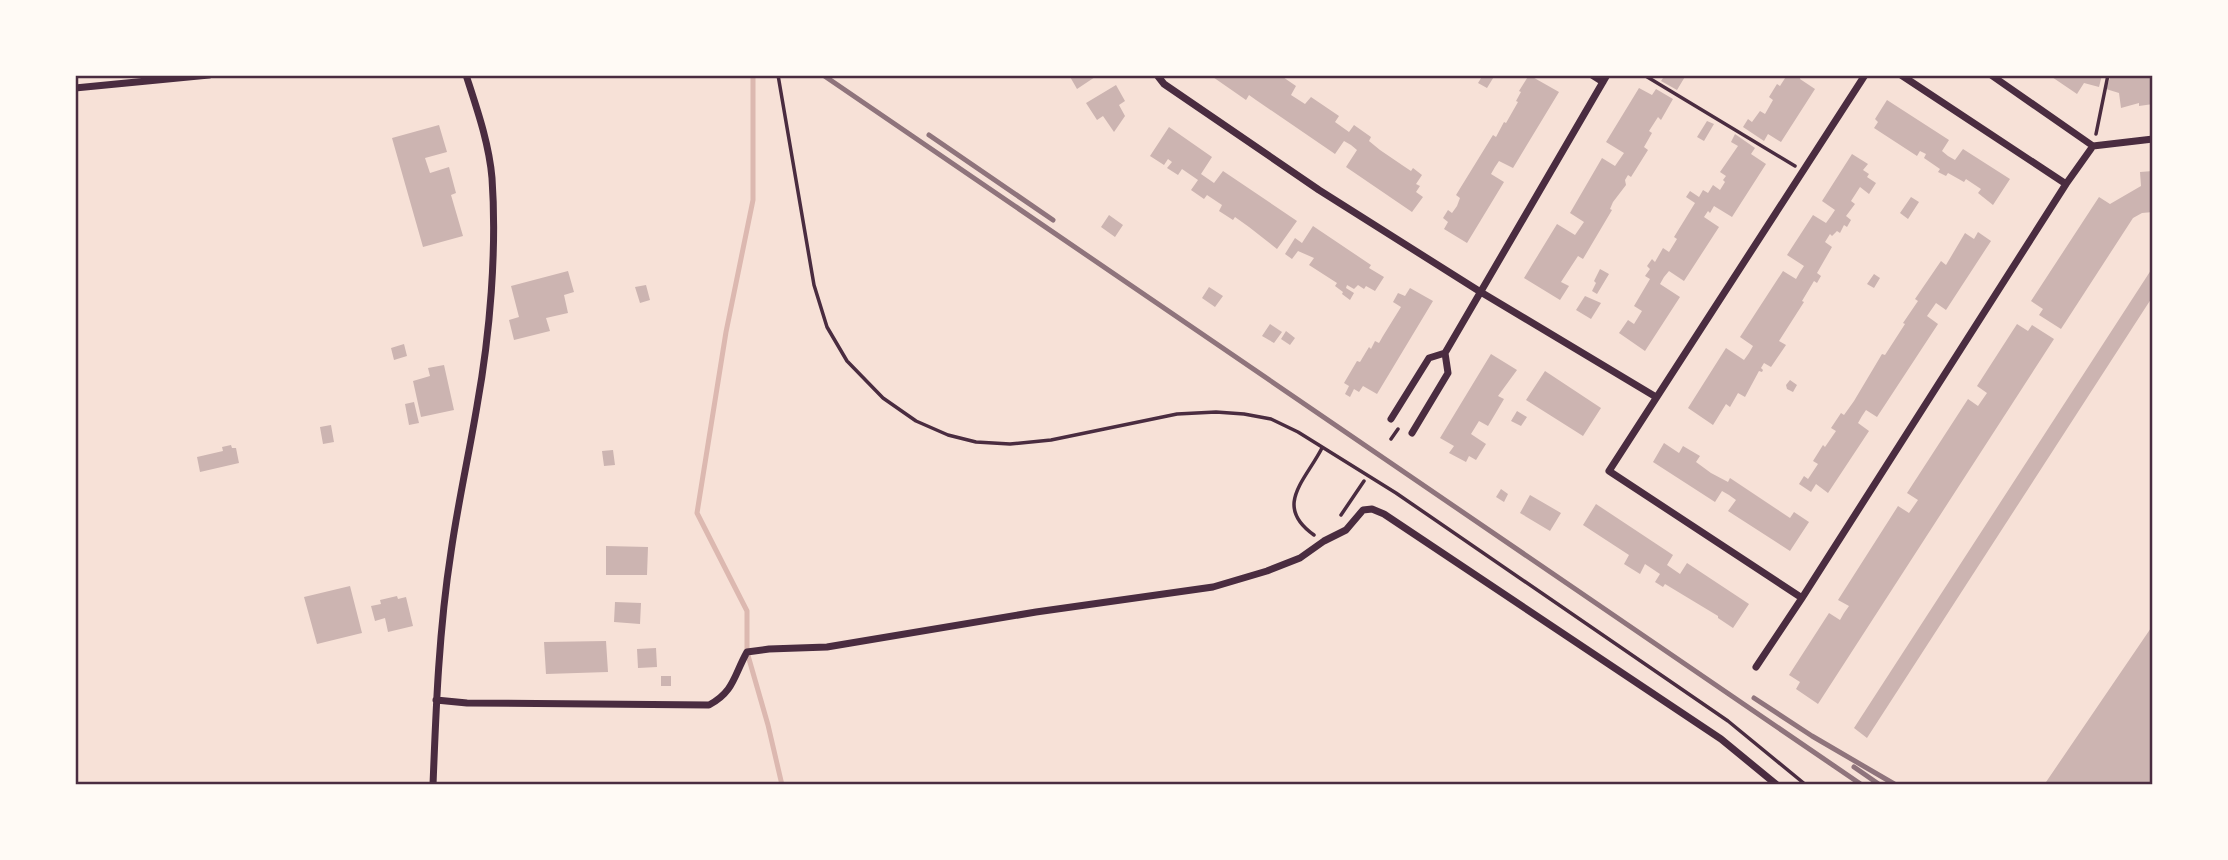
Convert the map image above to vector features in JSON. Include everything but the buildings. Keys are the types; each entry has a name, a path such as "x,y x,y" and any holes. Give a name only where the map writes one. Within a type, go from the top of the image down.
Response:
{"street":[{"path":"75,88 209,75"},
{"path":"433,785 436,700 450,555 477,404 494,242 492,176 484,128 466,75"},
{"path":"1157,75 1164,84 1319,190 1479,291 1656,397"},
{"path":"1412,433 1448,373 1444,353 1605,79 1592,75"},
{"path":"1802,598 1609,471 1865,75"},
{"path":"1901,75 2066,184"},
{"path":"1991,75 2093,146 2153,139"},
{"path":"1756,667 2093,146"},
{"path":"1391,419 1429,358 1444,353"},
{"path":"436,700 467,703 709,705 729,691 747,652 827,647 1036,612 1213,587 1300,558 1346,530 1363,510 1372,509 1384,514 1721,739 1777,785"}],"path":[{"path":"778,75 814,285 827,327 847,360 883,398 905,414 948,435 976,442 1010,444 1051,440 1177,414 1216,412 1271,419 1298,432 1396,493 1728,721 1806,785"},
{"path":"1644,75 1803,170"},
{"path":"2093,146 2108,75"},
{"path":"1322,448 1292,505 1303,526 1324,541"}],"waterway":[{"path":"753,75 753,200 726,332 697,513 747,611 747,652 782,785"}],"railway":[{"path":"823,75 1862,785"},
{"path":"929,135 1053,220"},
{"path":"1754,698 1812,736 1896,785"},
{"path":"1854,767 1880,785"}]}
